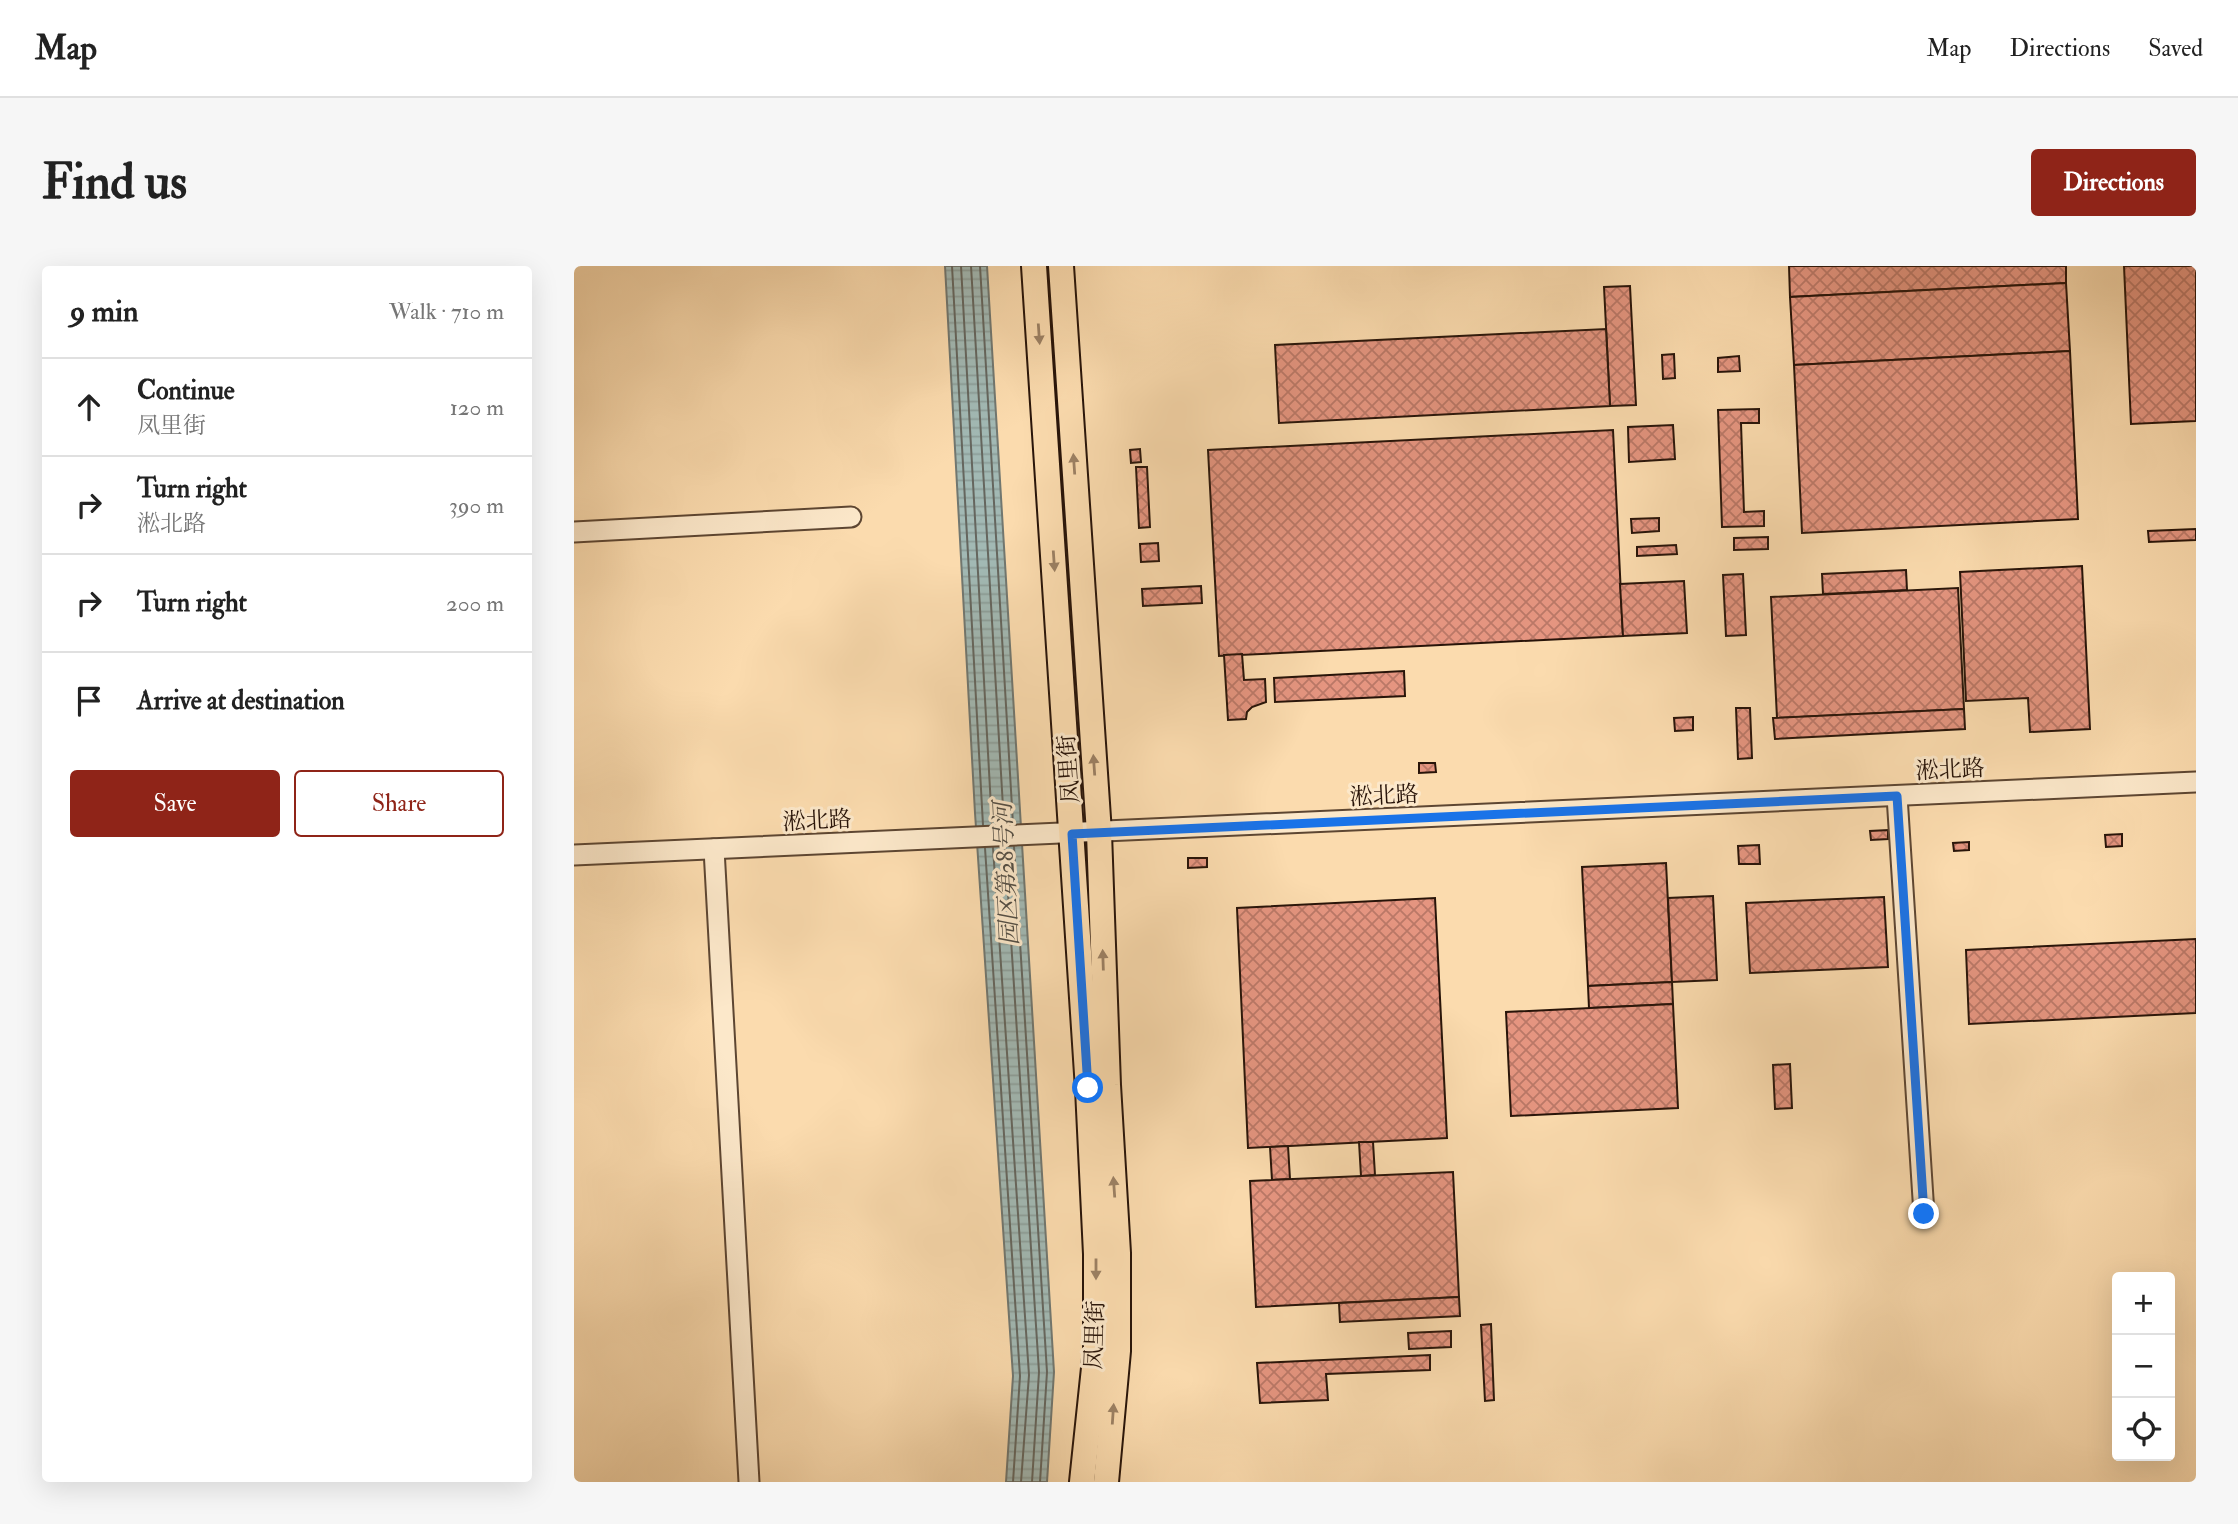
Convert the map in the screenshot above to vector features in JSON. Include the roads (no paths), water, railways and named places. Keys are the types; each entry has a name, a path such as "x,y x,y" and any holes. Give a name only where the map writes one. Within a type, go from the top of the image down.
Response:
{"main road":[{"name":"凤里街","path":"1034,266 1072,834 1096,1254 1096,1349 1082,1482"},
{"name":"凤里街","path":"1061,266 1099,833 1108,1086 1118,1253 1118,1350 1106,1482"}],"street":[{"path":"574,532 851,517"},
{"name":"淞北路","path":"574,855 2196,782"},
{"path":"1897,796 1924,1214"},
{"path":"714,849 749,1482"}],"water":[{"name":"园区第28号河","path":"945,266 987,266 1054,1372 1047,1482 1006,1482 1013,1376 975,813"}]}
